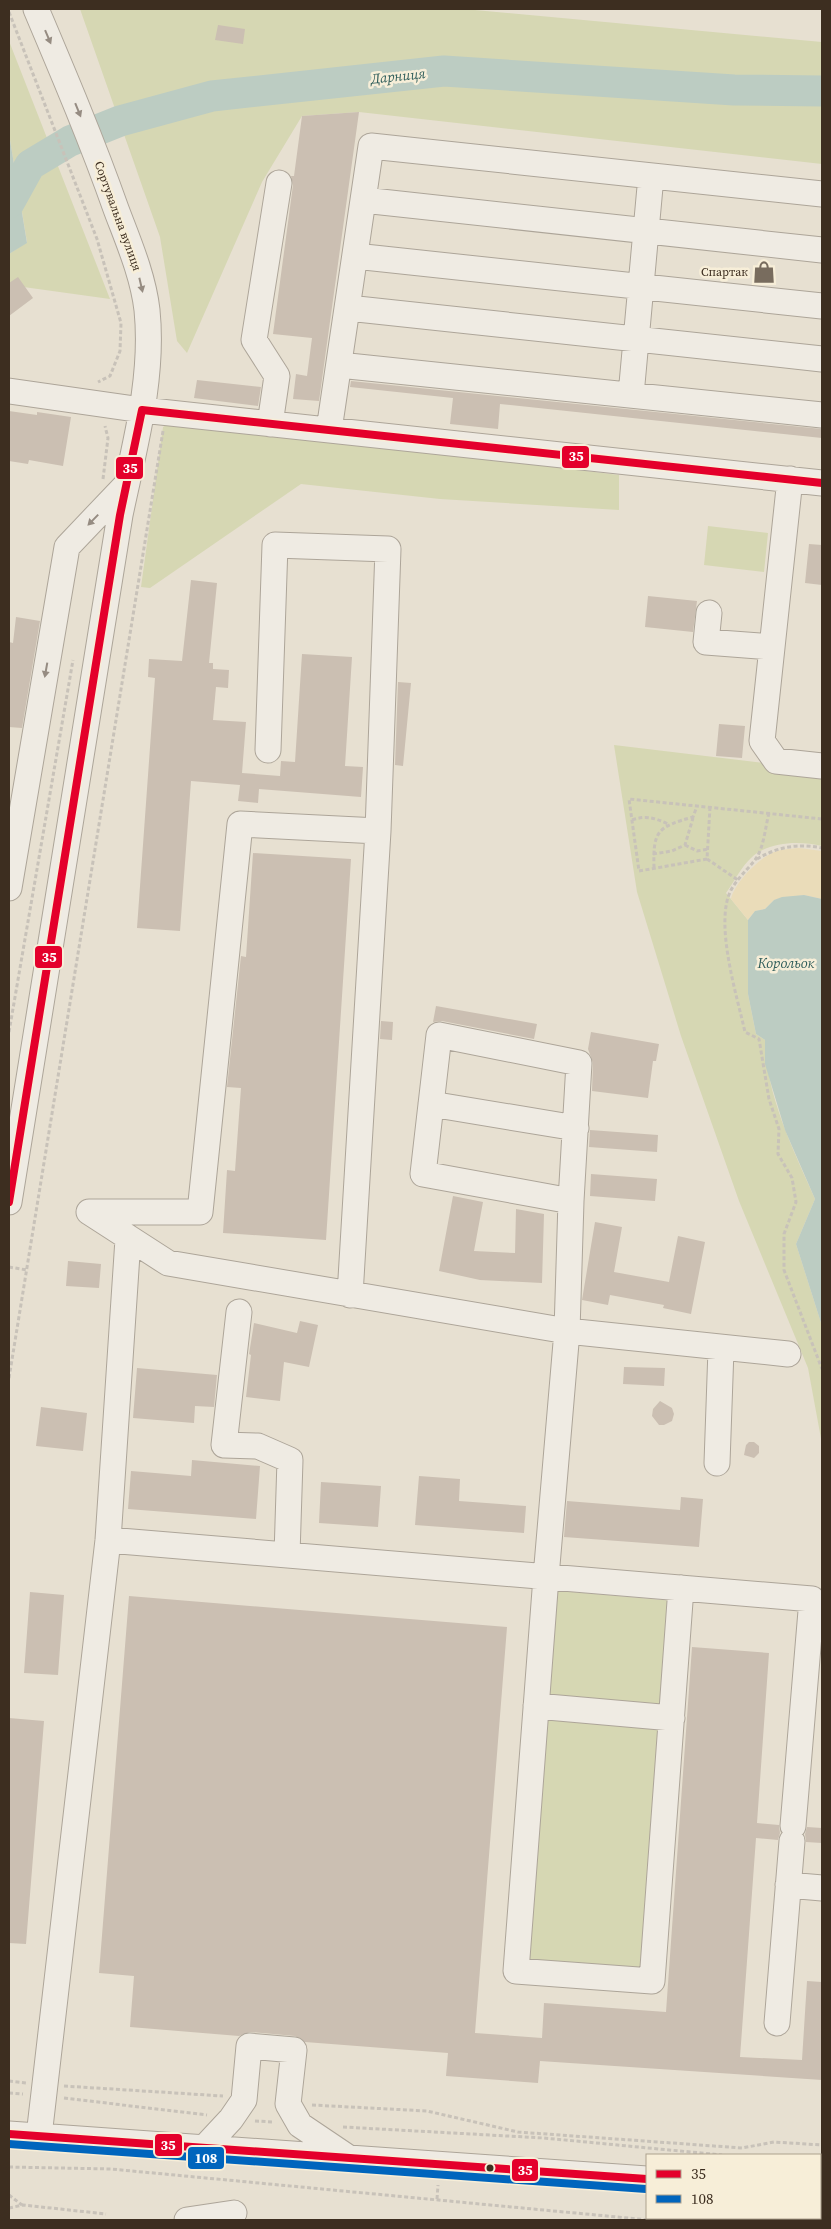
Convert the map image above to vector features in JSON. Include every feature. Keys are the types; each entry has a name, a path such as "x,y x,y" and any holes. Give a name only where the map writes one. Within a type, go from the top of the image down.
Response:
{"street":[{"name":"Сортувальна вулиця","path":"9,1202 126,485 142,410 148,350 147,309 137,264 109,189 36,9"},
{"path":"329,430 372,146 822,194"},
{"path":"631,395 651,176"},
{"path":"270,424 277,376 254,340 279,183"},
{"path":"364,200 822,250"},
{"path":"355,256 822,306"},
{"path":"348,308 822,359"},
{"path":"339,365 822,415"},
{"path":"9,390 166,413 822,483"},
{"path":"790,479 762,741 776,761 822,766"},
{"path":"9,888 67,547 126,485"},
{"path":"268,750 274,545 388,549 378,831 350,1295"},
{"path":"709,613 706,642 772,647"},
{"path":"378,831 240,824 200,1212 89,1212 128,1239 168,1263 567,1331 721,1349 788,1354"},
{"path":"571,1201 422,1174 440,1035 579,1062 571,1201 567,1331 516,1971 652,1981 681,1588"},
{"path":"9,1087 24,1107"},
{"path":"431,1104 576,1128"},
{"path":"39,2136 108,1540 128,1239"},
{"path":"239,1312 224,1446 258,1446 290,1460 287,1555"},
{"path":"717,1463 721,1349"},
{"path":"108,1540 812,1599 777,2023"},
{"path":"536,1706 672,1718"},
{"path":"788,1885 822,1888"},
{"path":"204,2148 238,2109 249,2046 294,2050 294,2114 350,2158"},
{"path":"9,2134 646,2179"},
{"path":"187,2220 234,2214"}],"path":[{"path":"9,12 97,239 121,323 120,351 110,376 90,384"},
{"path":"9,1378 28,1270 159,446 166,413"},
{"path":"98,514 108,438 104,423"},
{"path":"9,1032 75,651"},
{"path":"738,880 708,859 639,871 629,799 822,819"},
{"path":"653,854 672,851 685,845 697,806"},
{"path":"708,859 710,807"},
{"path":"768,813 762,846 756,859 730,891 726,912 726,944 745,1032 759,1038 769,1099 779,1129 778,1154 792,1178 796,1202 784,1234 784,1270 822,1369"},
{"path":"632,820 651,816 668,824"},
{"path":"654,868 654,844 668,824 693,817"},
{"path":"685,845 697,851 708,850"},
{"path":"756,859 773,849 797,845 822,848"},
{"path":"9,1267 28,1270"},
{"path":"9,2081 45,2092 294,2114 428,2111 518,2132 742,2148 774,2142 822,2145"},
{"path":"9,2093 45,2092 240,2097 238,2109"},
{"path":"338,2127 544,2138 712,2154"},
{"path":"9,2167 111,2169 649,2220"},
{"path":"9,2195 22,2205"},
{"path":"9,2208 22,2205 106,2214"}],"green space":[{"path":"80,9 464,9 822,42 822,164 359,112 302,116 262,182 187,353 177,341 160,237"},
{"path":"9,41 110,299 9,285 9,254 27,242 9,134"},
{"path":"173,421 619,475 619,510 440,499 301,484 150,588 141,587 163,427"},
{"path":"708,526 768,533 764,572 704,565"},
{"path":"614,745 822,770 822,846 795,843 776,845 758,852 747,862 726,893 748,920 748,994 756,1034 765,1040 770,1081 775,1101 815,1199 796,1244 822,1326 822,1444 808,1368 739,1201 681,1036 637,892"},
{"path":"551,1590 674,1601 661,1712 544,1701"},
{"path":"541,1718 661,1730 643,1972 524,1963"}],"sand":[{"path":"799,848 822,851 822,899 804,895 774,900 765,909 755,911 748,920 731,899 741,880 766,856 781,850"}],"water":[{"path":"9,134 27,243 9,254"},
{"name":"Корольок","path":"804,895 822,899 822,1326 796,1244 815,1199 785,1130 765,1064 765,1040 756,1034 748,994 748,920 755,911 765,909 774,900 782,897"}],"building":[{"path":"218,25 245,29 243,44 215,40"},
{"path":"359,112 319,401 293,399 296,374 307,376 312,338 273,334 293,185 291,176 294,176 302,116"},
{"path":"18,277 33,298 9,316 9,283"},
{"path":"197,380 261,387 258,406 194,398"},
{"path":"351,381 822,429 822,438 500,404 498,429 450,424 453,398 350,387"},
{"path":"9,411 37,415 37,412 71,417 63,466 29,460 28,464 9,461"},
{"path":"809,544 822,545 822,585 805,583"},
{"path":"191,580 217,583 209,663 213,663 213,669 229,670 228,688 216,687 213,720 246,722 242,773 280,776 281,761 295,762 302,654 352,657 345,766 363,767 361,797 259,789 258,803 238,801 240,785 191,781 180,931 137,928 155,678 148,677 149,659 182,661"},
{"path":"648,596 697,601 693,632 645,627"},
{"path":"16,617 40,621 22,728 9,727 9,642 13,643"},
{"path":"398,682 411,683 403,766 395,765"},
{"path":"719,724 745,726 742,758 716,756"},
{"path":"253,853 351,859 326,1240 223,1233 227,1170 235,1171 241,1088 227,1087 241,956 246,957"},
{"path":"436,1006 537,1024 534,1039 442,1021 433,1022"},
{"path":"381,1021 393,1022 392,1040 380,1039"},
{"path":"591,1032 659,1044 656,1061 653,1061 648,1098 592,1091 593,1063 588,1049"},
{"path":"590,1130 658,1135 657,1152 589,1147"},
{"path":"591,1174 657,1179 655,1201 590,1196"},
{"path":"453,1196 483,1202 474,1251 515,1253 516,1209 544,1214 542,1283 480,1280 439,1271"},
{"path":"595,1222 622,1227 614,1272 669,1282 678,1236 705,1242 691,1314 663,1308 664,1305 610,1295 608,1305 582,1300"},
{"path":"68,1261 101,1264 99,1288 66,1286"},
{"path":"300,1321 318,1325 309,1367 284,1362 280,1401 246,1397 251,1355 249,1354 254,1323 297,1333"},
{"path":"624,1367 665,1368 664,1386 623,1384"},
{"path":"137,1368 217,1375 214,1407 195,1406 194,1423 133,1418"},
{"path":"660,1401 672,1408 674,1414 672,1421 664,1425 659,1425 652,1416 653,1409"},
{"path":"41,1407 87,1413 83,1451 36,1446"},
{"path":"749,1442 754,1442 759,1446 759,1453 754,1458 744,1455 746,1445"},
{"path":"192,1460 260,1466 256,1519 128,1509 131,1471 191,1476"},
{"path":"419,1476 460,1479 459,1501 526,1506 524,1533 415,1525"},
{"path":"321,1482 381,1486 378,1527 319,1523"},
{"path":"681,1497 703,1499 699,1547 564,1537 567,1501 680,1510"},
{"path":"30,1592 64,1595 58,1675 24,1673"},
{"path":"129,1596 507,1627 475,2033 542,2038 544,2003 666,2012 692,1647 769,1653 757,1823 779,1825 780,1833 778,1840 756,1838 740,2057 802,2060 807,1981 822,1982 822,2080 540,2061 538,2083 446,2076 448,2053 305,2042 295,2036 250,2032 239,2036 130,2027 134,1976 99,1973"},
{"path":"9,1718 44,1721 26,1944 9,1943"},
{"path":"807,1827 822,1828 822,1843 806,1842 805,1834"}],"waterway":[{"name":"Дарниця","path":"9,203 30,165 70,141 120,121 212,96 444,71 734,90 822,91"}],"transit line":[{"name":"35","path":"9,1202 120,515 142,410 822,483"},
{"name":"35","path":"9,2134 646,2179"},
{"name":"108","path":"9,2144 646,2189"}],"place":[{"name":"Спартак","path":"764,272"}]}
